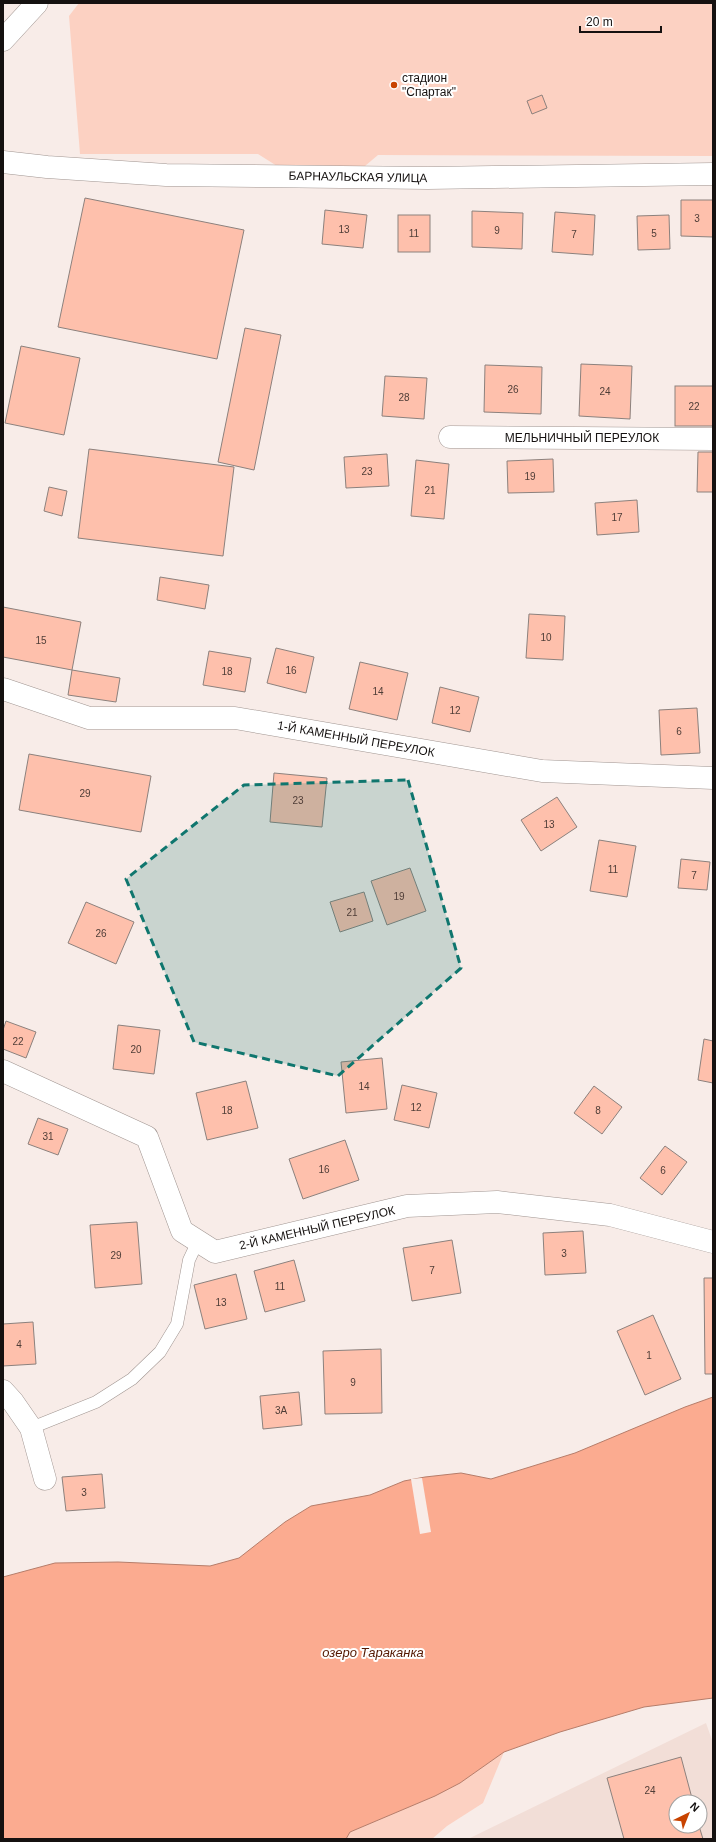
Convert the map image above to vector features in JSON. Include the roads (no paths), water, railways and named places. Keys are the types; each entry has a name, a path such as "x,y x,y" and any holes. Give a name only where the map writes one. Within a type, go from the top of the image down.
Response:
{"street":[{"path":"3,40 37,3"},
{"name":"БАРНАУЛЬСКАЯ УЛИЦА","path":"3,162 47,167 166,175 428,178 713,174"},
{"name":"МЕЛЬНИЧНЫЙ ПЕРЕУЛОК","path":"450,437 713,439"},
{"name":"1-Й КАМЕННЫЙ ПЕРЕУЛОК","path":"3,689 89,718 235,718 542,770 713,778"},
{"name":"2-Й КАМЕННЫЙ ПЕРЕУЛОК","path":"3,1071 147,1137 182,1231 215,1252 407,1206 497,1202 610,1215 713,1242"},
{"path":"3,1391 13,1402 31,1428 45,1479"}],"lane":[{"path":"31,1428 96,1402 132,1379 160,1352 177,1324 189,1260 198,1241"}],"water":[{"name":"озеро Тараканка","path":"713,1397 713,1698 644,1707 560,1732 504,1752 460,1783 435,1796 350,1832 346,1839 3,1839 3,1577 55,1563 118,1562 210,1566 239,1558 285,1522 311,1506 370,1495 404,1481 425,1477 461,1473 491,1479 575,1453 685,1407"}],"place":[{"name":"стадион \"Спартак\"","path":"394,85"}]}
